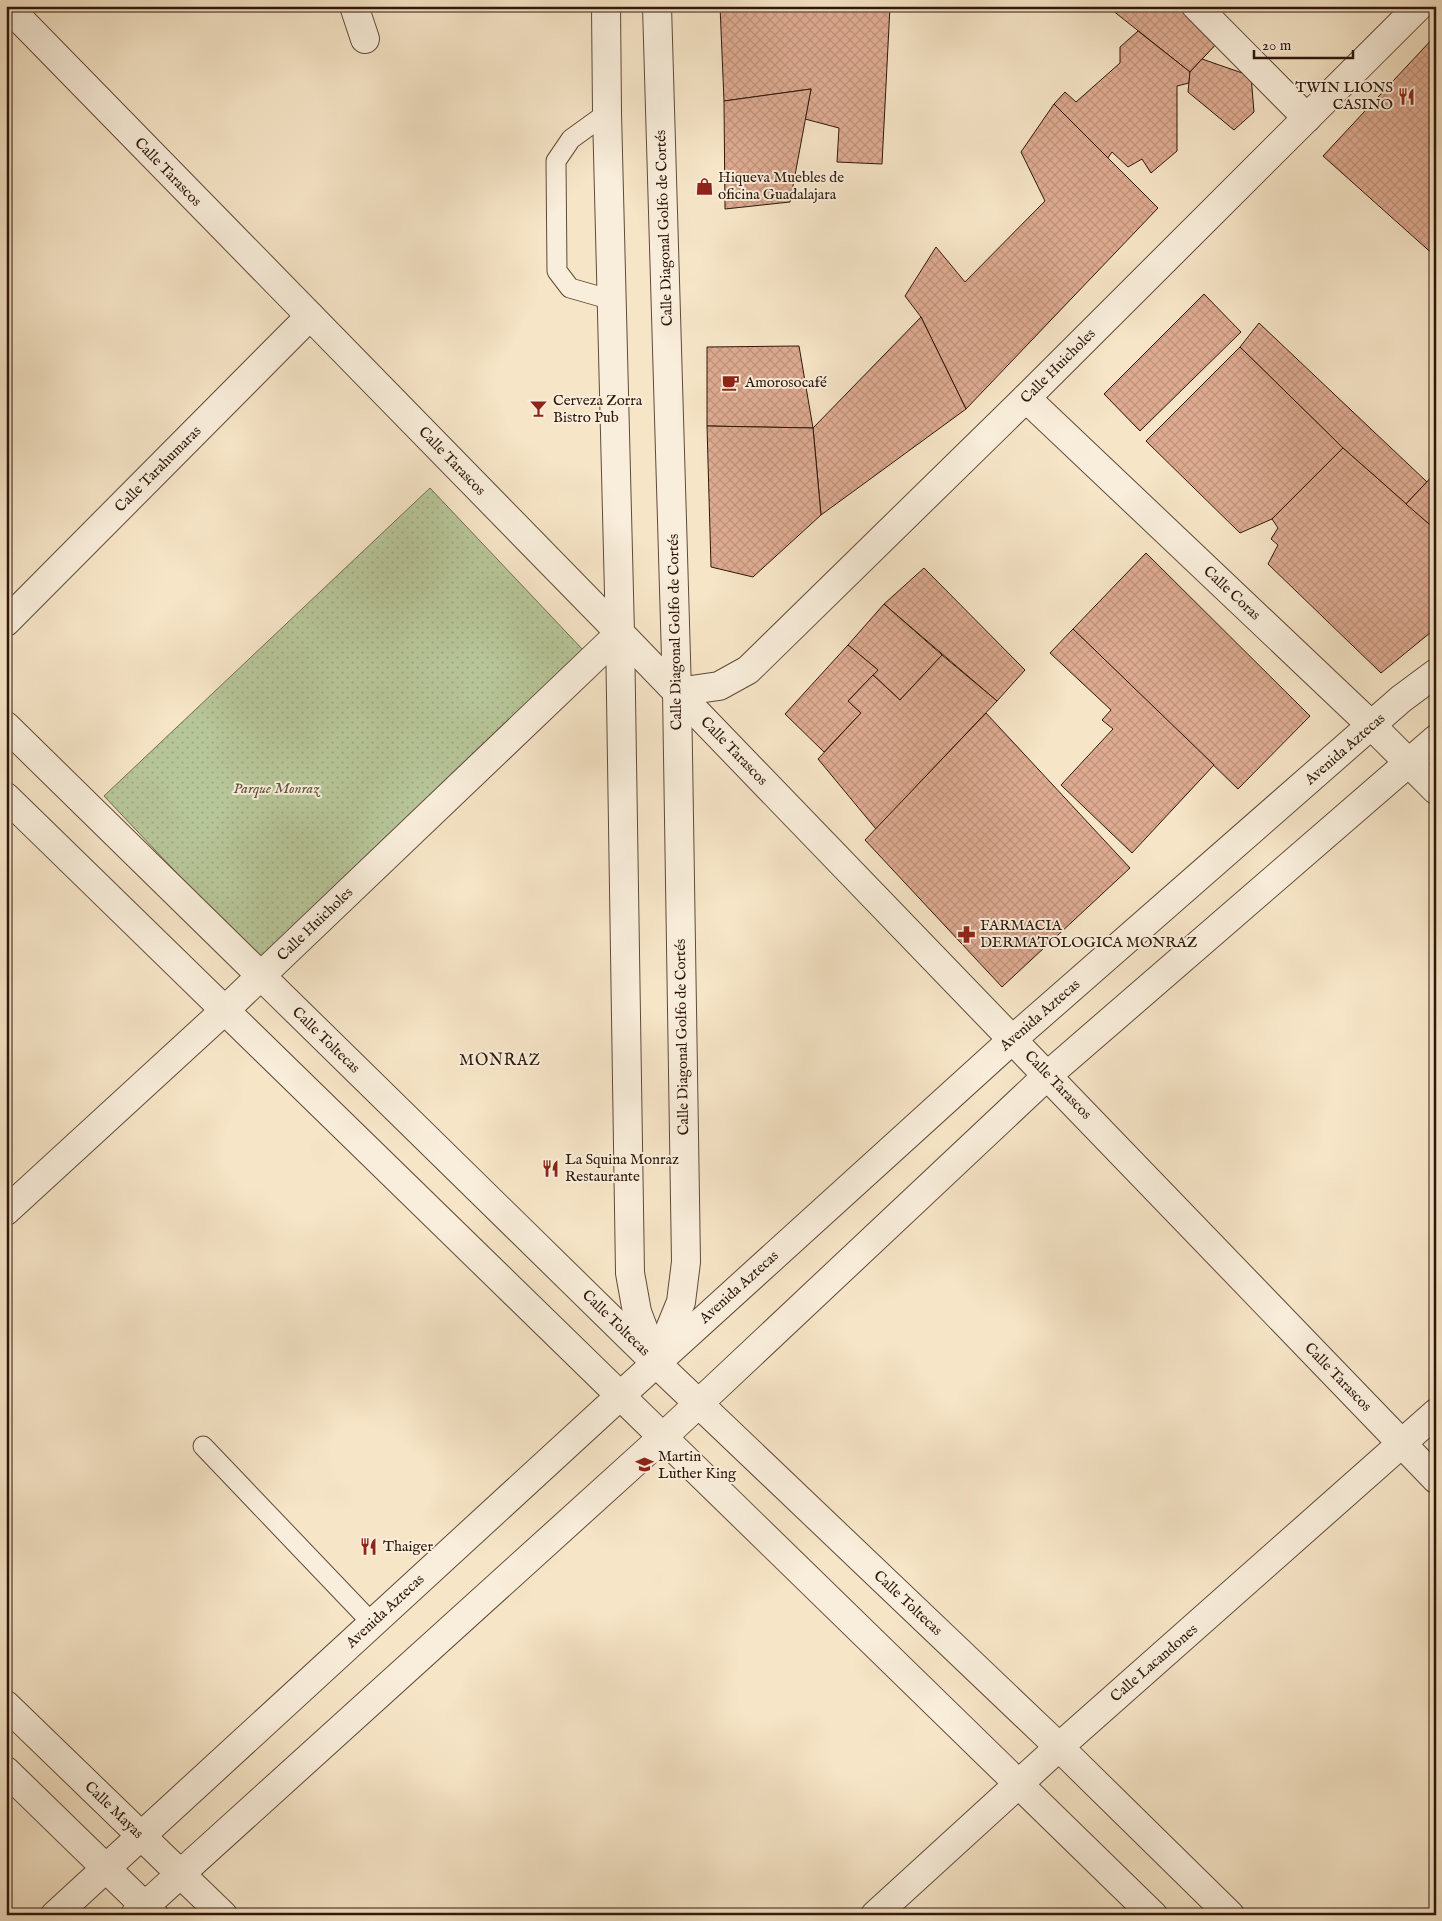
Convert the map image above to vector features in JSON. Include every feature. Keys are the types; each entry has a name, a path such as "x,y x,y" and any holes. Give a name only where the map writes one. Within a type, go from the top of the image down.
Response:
{"street":[{"name":"Calle Tarascos","path":"7,6 677,692 1436,1479"},
{"path":"354,6 365,39"},
{"path":"606,6 620,634 630,1273 637,1312 656,1363"},
{"name":"Calle Diagonal Golfo de Cortés","path":"656,1363 681,1302 686,1262 677,692 657,6"},
{"path":"1196,6 1307,118"},
{"name":"Calle Huicholes","path":"677,692 719,686 748,670 1026,398 1419,6"},
{"name":"Calle Tarahumaras","path":"6,622 310,316"},
{"name":"Calle Coras","path":"1026,398 1436,790"},
{"name":"Calle Huicholes","path":"6,1211 224,1011 620,634"},
{"name":"Avenida Aztecas","path":"55,1915 621,1394 1013,1039 1402,699 1436,673"},
{"name":"Calle Toltecas","path":"6,726 656,1363 1060,1747 1230,1915"},
{"path":"6,1771 106,1868 145,1912 180,1874 664,1436 1048,1075 1436,739"},
{"path":"6,797 224,1011 621,1394 1153,1915"},
{"name":"Calle Lacandones","path":"875,1915 1060,1747 1436,1414"},
{"name":"Calle Mayas","path":"6,1705 223,1915"}],"lane":[{"path":"607,113 571,140 556,161 557,271 570,288 612,300"},
{"path":"203,1446 372,1623"}],"green space":[{"name":"Parque Monraz","path":"430,488 584,651 258,959 104,796"}],"building":[{"path":"720,6 890,6 882,164 837,162 839,128 805,119 811,89 724,101"},
{"path":"1107,6 1187,6 1220,40 1190,72"},
{"path":"1138,31 1190,72 1189,83 1177,86 1177,151 1151,173 1142,159 1128,167 1112,152 1107,159 1054,104 1065,92 1076,102 1120,63 1120,47"},
{"name":"TWIN LIONS CASINO","path":"1436,35 1436,257 1323,156"},
{"path":"1202,59 1251,76 1254,112 1234,130 1188,92 1190,72"},
{"path":"811,89 790,202 725,209 724,101"},
{"path":"1054,104 1158,208 966,409 921,317 905,296 936,247 965,282 1045,201 1021,152"},
{"path":"1204,294 1241,332 1140,431 1104,394"},
{"path":"921,317 966,409 821,515 813,428"},
{"path":"1259,323 1427,482 1406,504 1343,448 1240,347"},
{"path":"799,346 813,428 707,426 707,347"},
{"path":"1240,347 1343,448 1272,519 1240,533 1146,441"},
{"path":"707,426 813,428 821,515 753,577 711,567"},
{"path":"1343,448 1436,530 1436,628 1381,673 1268,564 1278,545 1271,539 1278,528 1272,519"},
{"path":"1436,472 1436,530 1406,504"},
{"path":"1146,553 1310,716 1238,789 1073,629"},
{"path":"924,568 1025,670 997,701 884,604"},
{"path":"884,604 942,655 900,700 873,675 878,670 848,645"},
{"path":"1073,629 1214,765 1132,853 1061,785 1113,729 1102,720 1111,710 1050,653"},
{"path":"848,645 878,670 848,701 861,713 824,752 785,714"},
{"path":"942,655 997,701 876,829 818,759 861,713 848,701 873,675 900,700"},
{"path":"986,713 1130,868 1002,987 865,840"}],"place":[{"name":"TWIN LIONS CASINO","path":"1407,96"},
{"name":"Hiqueva Muebles de oficina Guadalajara","path":"704,186"},
{"name":"Amorosocafé","path":"731,382"},
{"name":"Cerveza Zorra Bistro Pub","path":"539,409"},
{"name":"FARMACIA DERMATOLOGICA MONRAZ","path":"966,934"},
{"name":"La Squina Monraz Restaurante","path":"551,1168"},
{"name":"Martin Luther King","path":"644,1465"},
{"name":"Thaiger","path":"369,1546"}],"district":[{"name":"MONRAZ","path":"500,1061"}]}
